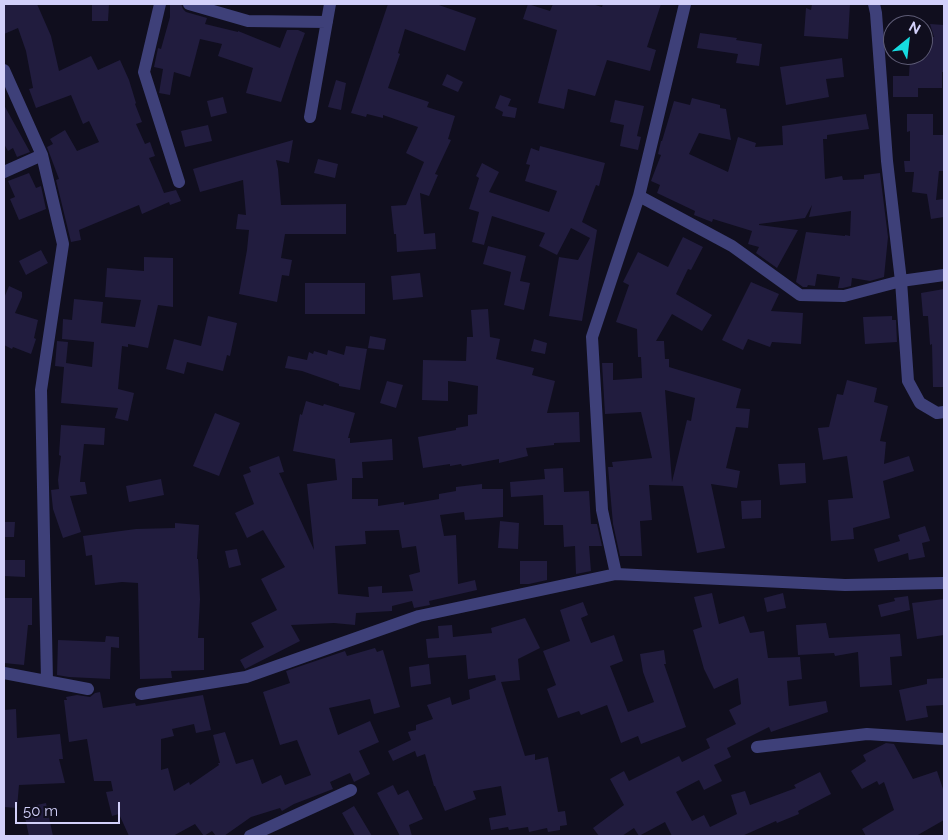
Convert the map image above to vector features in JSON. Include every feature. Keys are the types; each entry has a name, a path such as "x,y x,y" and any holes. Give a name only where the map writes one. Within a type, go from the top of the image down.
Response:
{"street":[{"path":"160,4 144,72 179,182"},
{"path":"189,4 248,21 327,22"},
{"path":"310,117 330,4"},
{"path":"616,574 602,510 592,337 640,196 685,4"},
{"path":"874,4 887,160 901,281 908,381 920,403 937,412 944,412"},
{"path":"4,70 42,155 63,244 41,390 47,681"},
{"path":"4,172 42,155"},
{"path":"640,196 732,246 800,295 844,296 901,281 944,275"},
{"path":"140,694 246,677 419,616 616,574 845,585 944,583"},
{"path":"4,673 88,689"},
{"path":"757,747 867,734 944,739"},
{"path":"250,836 351,790"}],"building":[{"path":"4,4 37,4 51,36 59,71 91,56 98,70 120,60 129,80 142,122 136,124 145,144 150,142 155,156 149,158 164,193 176,190 181,201 170,205 169,202 142,214 139,205 79,230 81,240 71,242 56,180 59,179 47,147 53,144 50,139 65,130 77,151 99,142 89,121 83,124 71,95 36,108 29,89 33,88 26,51 18,28 4,34"},
{"path":"92,4 109,4 108,21 92,21"},
{"path":"170,4 181,4 186,12 207,18 205,24 238,31 280,48 287,30 298,30 305,33 281,102 246,93 253,68 218,56 222,44 200,39 190,77 174,72 170,95 159,93 163,69 154,67 158,48 161,49 170,17"},
{"path":"388,4 436,4 476,18 465,51 405,29 398,53 400,54 388,88 429,102 427,107 455,116 448,139 451,140 435,174 438,175 429,196 420,193 424,234 435,233 436,249 397,252 396,234 394,234 391,206 406,205 424,162 406,153 418,127 383,115 383,118 367,114 366,117 351,113"},
{"path":"528,4 550,11 553,4 592,4 602,7 603,4 661,4 647,47 656,50 650,71 607,60 595,96 568,89 564,109 538,103 557,30 523,19"},
{"path":"812,4 850,4 848,39 804,36 806,8 811,10"},
{"path":"933,24 944,25 942,88 918,88 918,97 893,97 893,76 909,76 910,65 933,65"},
{"path":"700,33 737,38 736,40 762,44 759,66 736,63 738,54 697,48"},
{"path":"842,58 844,77 826,79 829,97 786,105 780,67"},
{"path":"447,74 463,82 458,92 442,85"},
{"path":"336,80 346,83 341,110 328,107"},
{"path":"500,95 511,99 508,106 517,108 515,118 502,116 503,112 495,108"},
{"path":"223,97 227,113 211,117 207,101"},
{"path":"692,98 720,105 720,108 726,109 731,140 699,133 689,154 728,172 738,137 756,143 755,147 783,145 782,126 866,114 869,129 827,135 827,139 823,139 825,179 842,176 843,180 864,179 864,175 880,173 888,237 884,277 870,281 852,278 851,286 843,288 838,288 840,277 817,274 815,286 808,285 803,287 796,282 806,232 850,236 851,211 809,217 812,205 805,218 759,224 798,230 777,268 756,253 759,247 748,244 752,231 713,219 712,222 694,215 695,211 657,193 660,185 651,181 661,155 658,154 661,141 674,101 690,105"},
{"path":"615,100 644,106 637,136 641,137 638,150 620,146 624,125 610,122"},
{"path":"4,105 30,152 17,157 13,148 8,151 4,144"},
{"path":"907,114 933,114 933,135 944,135 944,171 939,171 936,200 944,199 944,217 931,219 927,194 912,192 914,172 905,172 904,161 910,161 910,131 907,132"},
{"path":"208,125 212,141 185,147 181,131"},
{"path":"293,140 289,163 276,160 281,205 346,204 346,234 285,234 281,258 292,260 289,276 282,275 277,302 239,294 249,230 236,229 238,214 246,215 243,180 200,192 193,169"},
{"path":"540,146 605,163 599,186 596,185 582,222 597,230 582,321 549,316 559,257 578,260 590,238 571,228 557,255 539,246 545,233 492,216 484,245 472,242 479,212 469,209 479,178 476,176 482,163 499,172 489,192 549,212 557,191 525,181 530,165 526,164 531,148 539,151"},
{"path":"318,159 338,164 335,178 314,173"},
{"path":"29,173 36,188 41,186 46,209 19,220 10,199 15,197 8,181"},
{"path":"683,237 703,247 691,270 688,269 676,294 712,315 702,331 672,314 656,341 664,341 665,359 669,359 669,367 741,389 736,408 750,409 748,428 736,427 726,468 740,471 737,488 711,484 725,548 697,553 683,486 649,485 652,520 640,521 642,556 620,556 613,524 608,467 613,467 612,462 652,458 641,412 605,414 602,363 613,363 613,380 642,378 641,357 638,357 637,329 616,322 629,285 623,282 638,252 668,267","holes":["665,390 695,398 691,421 687,420 672,482"]},
{"path":"488,246 526,256 520,281 530,283 524,310 504,305 511,272 483,264"},
{"path":"41,250 48,263 26,275 19,261"},
{"path":"144,257 173,258 173,307 158,305 148,348 128,344 128,347 122,346 118,389 134,393 128,421 115,418 118,408 61,403 64,367 55,366 57,341 68,342 66,363 92,367 94,342 62,339 63,319 72,320 74,299 103,302 101,323 135,327 141,300 105,297 107,268 144,271"},
{"path":"420,273 423,297 393,300 391,276"},
{"path":"751,282 779,294 771,311 803,313 801,344 772,342 770,347 748,339 743,350 722,340"},
{"path":"305,283 365,283 365,314 305,314"},
{"path":"9,286 22,292 22,297 15,313 38,320 34,338 36,339 31,354 4,345 4,298"},
{"path":"944,289 944,387 933,387 932,344 930,345 928,316 923,316 921,293"},
{"path":"488,309 490,337 500,339 496,359 534,368 532,375 555,381 547,413 579,412 580,442 554,443 554,445 526,448 528,456 499,463 499,459 462,466 461,464 450,466 450,464 423,468 418,437 468,426 468,415 477,414 478,386 448,381 448,401 422,400 423,360 466,361 467,337 473,337 471,310"},
{"path":"208,316 237,323 230,356 227,355 223,371 187,362 184,374 166,369 174,339 201,346"},
{"path":"892,316 892,320 896,320 897,342 865,344 863,317"},
{"path":"370,336 386,339 384,350 368,348"},
{"path":"534,339 547,343 545,354 531,351"},
{"path":"346,346 367,349 360,390 339,386 339,384 302,371 285,368 288,356 307,360 309,352 313,354 314,351 327,355 328,350 344,355"},
{"path":"847,380 877,388 874,402 888,406 880,441 886,442 884,464 909,456 914,471 883,481 890,518 853,528 854,539 831,541 828,500 853,498 847,456 823,460 818,428 829,427 837,394 843,395"},
{"path":"387,381 403,385 396,408 380,403"},
{"path":"306,401 323,406 324,404 355,413 348,438 350,438 350,443 392,439 393,460 362,462 363,478 352,478 352,499 378,499 378,506 404,502 404,505 439,499 439,494 456,491 456,487 482,484 482,489 503,489 503,517 465,520 464,512 440,515 444,536 456,535 458,584 475,580 477,590 429,601 430,605 414,608 412,601 392,606 392,611 356,613 355,625 334,623 291,625 300,641 245,669 240,660 264,647 251,623 277,610 261,579 285,567 263,530 247,538 235,513 254,504 243,475 251,472 249,467 279,456 284,472 279,473 314,550 307,484 337,480 335,459 293,451 300,414 302,415","holes":["399,530 402,548 416,546 420,572 409,575 413,591 382,593 382,586 368,587 369,597 338,594 335,546 366,544 365,531"]},
{"path":"215,413 240,423 219,476 193,466"},
{"path":"61,425 105,428 104,445 84,444 80,482 85,482 87,494 70,496 81,532 63,538 53,509 51,490 59,489"},
{"path":"805,463 806,483 780,485 778,464"},
{"path":"563,468 564,492 589,491 591,524 597,524 602,546 589,546 591,571 576,574 575,546 564,547 563,525 544,525 543,495 511,497 510,482 545,479 544,469"},
{"path":"161,479 164,495 129,502 126,486"},
{"path":"761,500 761,518 742,519 741,501"},
{"path":"500,521 519,523 518,549 498,548"},
{"path":"4,522 15,522 14,537 4,537"},
{"path":"175,523 199,525 197,559 200,599 198,638 204,638 204,670 171,671 172,678 140,679 138,583 122,582 95,585 92,555 86,556 83,536 136,529 175,528"},
{"path":"925,526 930,541 922,543 925,557 909,560 908,553 878,562 874,549 900,541 898,535"},
{"path":"237,549 241,565 229,568 225,551"},
{"path":"4,560 25,560 25,577 4,576"},
{"path":"520,561 547,561 547,580 520,584"},
{"path":"712,593 719,624 744,616 750,633 764,631 768,658 800,657 802,679 787,681 789,706 826,701 828,712 771,732 769,727 727,748 731,757 714,765 722,781 704,790 699,780 676,792 692,821 704,815 710,827 737,814 731,795 745,791 750,805 796,788 794,785 820,772 831,794 798,811 799,814 777,823 776,821 742,836 672,836 665,822 639,836 634,828 622,836 599,836 593,828 624,805 610,779 624,771 629,781 679,756 682,762 710,748 706,739 736,724 729,710 741,704 738,678 714,689 704,669 693,630 702,627 694,597"},
{"path":"783,593 786,608 767,612 764,598"},
{"path":"908,596 910,610 881,617 878,605 895,601 894,598"},
{"path":"4,598 32,598 32,625 28,625 24,665 4,663"},
{"path":"944,599 944,635 917,639 912,603"},
{"path":"583,602 588,615 581,618 591,643 614,635 623,661 610,666 628,712 654,702 643,672 640,654 664,650 666,664 664,664 686,727 641,744 638,736 621,743 607,705 581,715 579,711 558,718 547,689 556,685 543,651 570,641 560,610"},
{"path":"525,618 540,648 518,659 520,680 501,682 525,756 535,754 535,760 548,757 558,812 565,811 567,825 560,826 560,830 548,832 547,828 529,832 528,827 509,830 508,827 491,830 489,818 506,815 501,786 473,791 476,799 445,811 434,786 425,754 417,757 415,751 393,761 388,751 411,740 408,732 416,730 416,725 433,719 427,705 450,697 452,705 470,699 469,690 496,680 495,675 468,679 466,655 428,658 426,639 439,638 438,626 452,625 453,637 492,633 491,628"},
{"path":"826,623 829,638 900,634 902,656 890,657 892,685 860,687 858,652 835,656 834,653 798,655 796,625"},
{"path":"106,636 119,637 119,648 111,647 110,679 57,675 58,640 105,642"},
{"path":"375,648 377,652 383,650 400,707 374,714 370,699 329,708 338,735 370,721 379,742 359,751 370,774 354,782 350,773 330,782 333,789 294,804 282,811 280,808 251,817 224,836 216,836 212,831 204,836 195,824 173,836 129,836 119,814 112,816 106,792 113,791 111,781 94,781 87,739 69,742 64,700 67,700 66,697 77,695 90,697 100,692 103,708 135,703 136,706 203,695 211,730 196,733 194,724 172,729 174,736 161,739 161,770 168,768 174,791 189,782 190,785 219,765 213,735 225,732 236,764 253,759 262,784 281,775 285,785 311,775 297,740 280,745 263,692 290,683 286,671 345,651 347,656"},
{"path":"429,664 431,684 411,687 409,667"},
{"path":"944,678 944,705 926,706 928,717 906,721 899,690 927,684 927,679"},
{"path":"16,709 17,738 60,734 63,759 59,759 65,783 19,785 17,808 4,807 4,710"},
{"path":"886,743 894,744 913,779 937,771 944,792 944,820 916,836 866,836 862,829 894,810 884,782 879,785 877,781 862,789 851,771 866,761 863,755"},
{"path":"393,785 398,795 408,790 423,819 409,825 412,836 400,836 377,793"},
{"path":"46,803 53,836 29,836 23,808"},
{"path":"354,806 372,836 355,836 342,813"}]}
